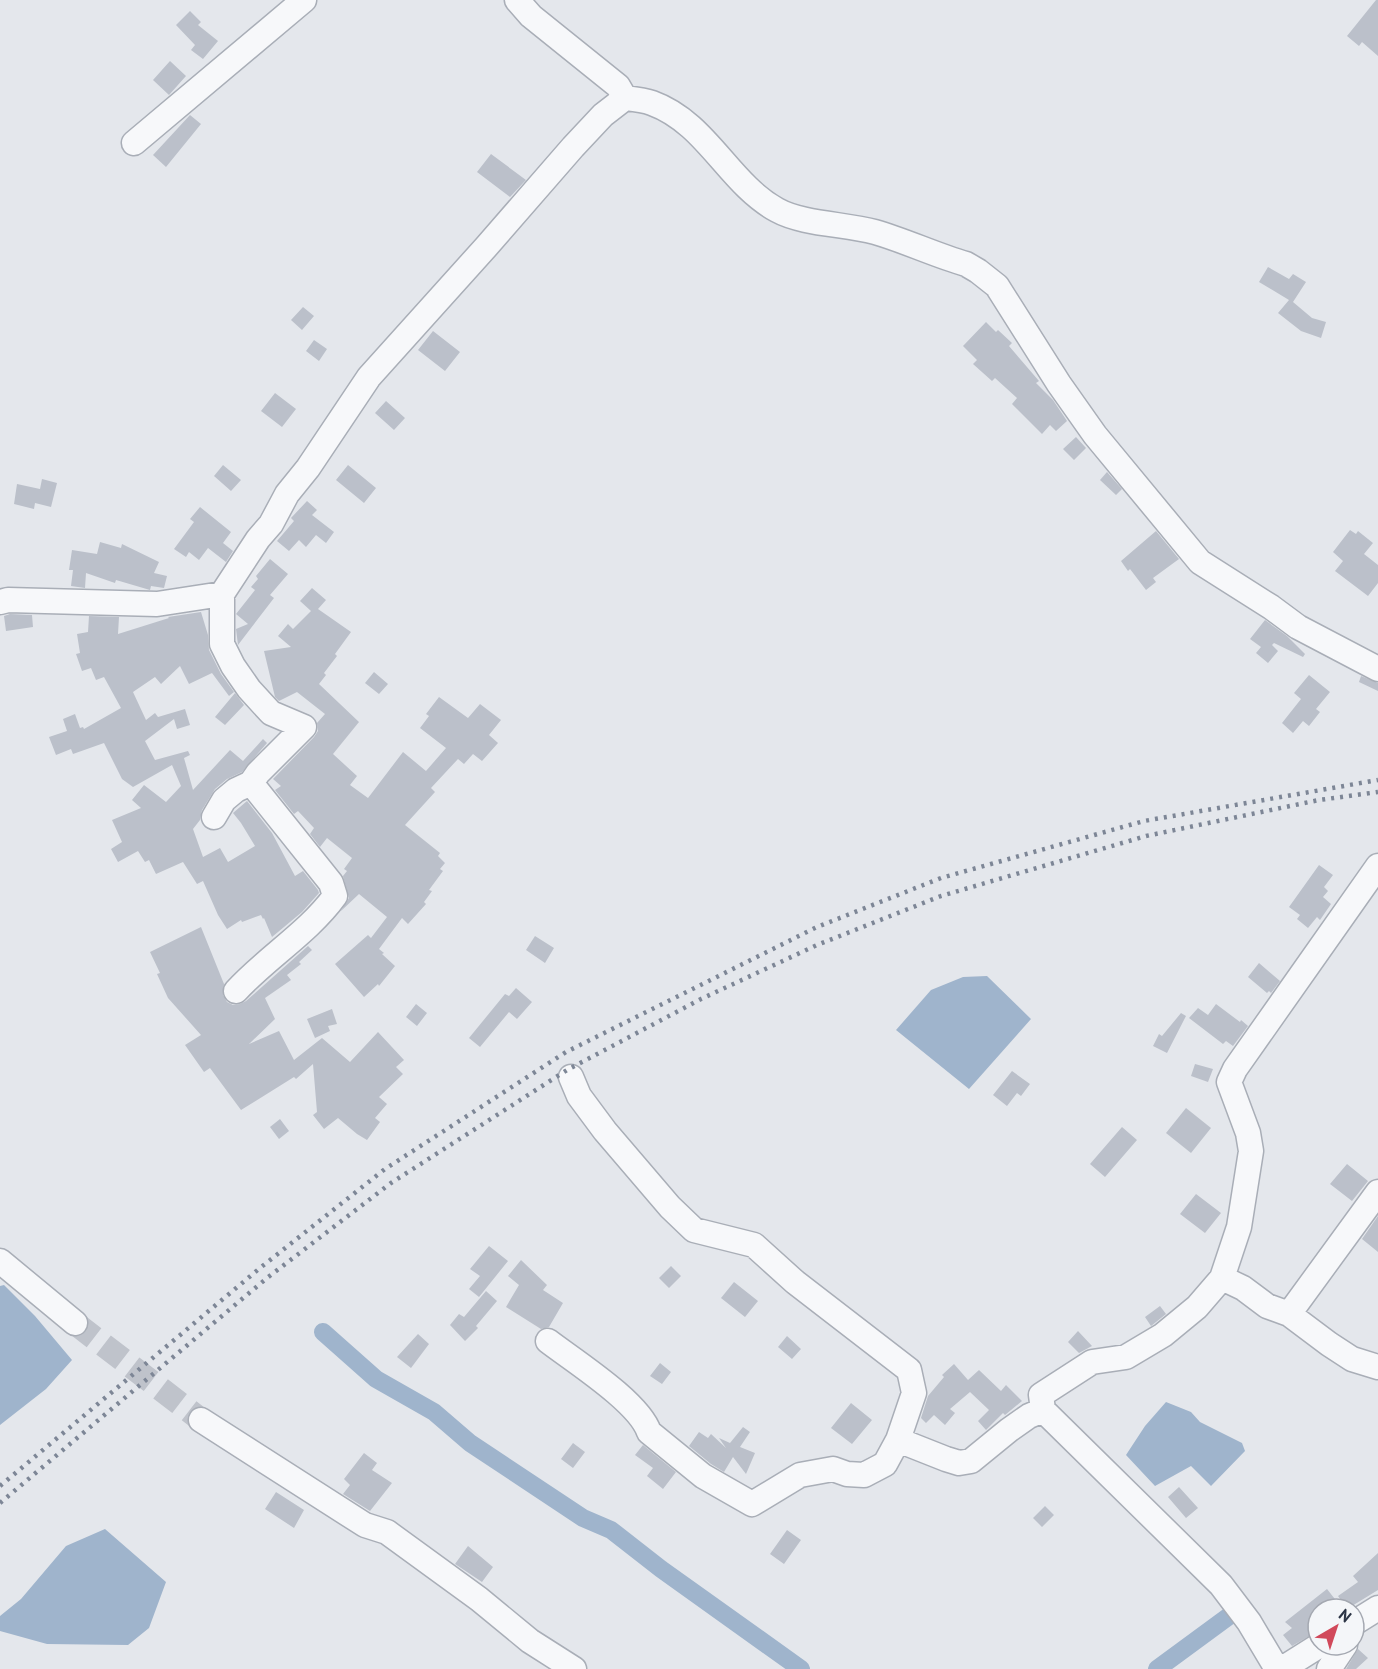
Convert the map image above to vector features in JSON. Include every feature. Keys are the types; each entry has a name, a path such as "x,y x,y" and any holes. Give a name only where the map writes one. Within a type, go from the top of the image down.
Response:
{"street":[{"path":"134,143 304,0"},
{"path":"517,0 531,16 618,86 625,98"},
{"path":"214,817 224,800 236,790 251,783 304,727 271,713 249,689 233,666 222,644 222,594 258,539 271,524 287,494 308,468 369,377 573,147 603,115 625,98 652,102 679,117 703,137 739,178 776,210 793,217 874,232 966,264 978,271 997,286 1059,384 1095,435 1200,562 1298,627 1378,669"},
{"path":"0,603 8,600 157,604 222,594"},
{"path":"236,991 254,971 325,910 335,896 332,883 251,783"},
{"path":"1277,1669 1249,1622 1221,1585 1043,1410 1041,1395 1092,1362 1126,1357 1163,1335 1197,1307 1222,1278 1239,1227 1251,1151 1248,1133 1229,1082 1235,1069 1378,866"},
{"path":"548,1341 634,1408 649,1432 703,1476 752,1504 800,1475 833,1469 847,1474 864,1475 885,1464 898,1440 914,1393 909,1370 795,1282 754,1245 694,1230 670,1207 605,1131 579,1096 571,1077"},
{"path":"1289,1314 1378,1192"},
{"path":"0,1261 75,1323"},
{"path":"1222,1278 1242,1288 1266,1305 1289,1314 1352,1359 1378,1367"},
{"path":"898,1440 946,1460 959,1463 971,1461 1008,1430 1043,1410"},
{"path":"201,1420 365,1525 387,1532 479,1599 530,1641 574,1669"},
{"path":"1282,1669 1306,1654"}],"water":[{"path":"987,976 1031,1019 969,1089 896,1030 931,990 963,977"},
{"path":"4,1285 35,1316 72,1360 46,1389 0,1425 0,1286"},
{"path":"1166,1402 1191,1412 1200,1422 1242,1443 1245,1451 1211,1486 1191,1466 1155,1486 1126,1455 1145,1426"},
{"path":"105,1529 166,1582 149,1628 128,1645 47,1644 0,1631 0,1616 21,1599 66,1546"}],"building":[{"path":"1378,0 1378,56 1362,42 1359,46 1347,36"},
{"path":"190,11 201,22 198,25 218,41 203,59 191,50 195,45 176,25"},
{"path":"170,61 186,76 169,95 153,80"},
{"path":"190,115 201,124 166,167 153,155"},
{"path":"491,154 526,180 510,197 477,172"},
{"path":"1268,267 1289,279 1293,274 1306,282 1293,302 1312,318 1326,322 1321,338 1301,331 1278,313 1289,300 1259,282"},
{"path":"303,307 314,316 302,330 291,320"},
{"path":"986,322 1012,343 1009,346 1039,381 1036,383 1053,400 1067,421 1056,431 1050,425 1042,434 1012,404 1017,398 995,378 992,381 973,364 977,360 963,346"},
{"path":"433,331 460,352 445,371 418,350"},
{"path":"314,340 327,349 319,361 306,351"},
{"path":"275,393 296,409 282,427 261,411"},
{"path":"386,401 405,418 394,430 375,413"},
{"path":"1076,437 1086,448 1074,460 1063,449"},
{"path":"223,465 241,480 231,491 214,476"},
{"path":"348,465 376,488 364,503 336,480"},
{"path":"1107,472 1122,489 1116,495 1100,480"},
{"path":"42,479 57,483 51,507 35,503 34,509 14,504 17,484 40,489"},
{"path":"307,501 317,510 312,515 334,532 326,543 316,535 306,547 299,540 289,551 277,541 294,521 291,518"},
{"path":"200,507 231,532 223,543 233,551 226,562 208,548 199,560 189,552 186,557 174,549 194,522 190,519"},
{"path":"1350,530 1356,534 1358,531 1373,543 1364,554 1378,565 1378,583 1368,596 1335,571 1343,561 1333,552"},
{"path":"1156,531 1179,559 1153,578 1156,582 1146,590 1121,561"},
{"path":"100,542 121,548 122,544 159,562 154,573 167,576 164,588 151,586 150,590 116,580 115,583 86,573 85,588 71,586 73,570 69,570 72,550 97,554"},
{"path":"270,559 288,574 270,595 274,598 238,645 236,629 248,624 236,614 255,590 251,587 258,579 256,576"},
{"path":"312,588 326,600 318,609 351,632 335,654 337,656 319,684 359,722 333,754 357,776 350,785 368,798 403,752 426,771 446,748 420,728 429,716 426,714 439,697 468,718 480,704 501,720 489,735 498,743 482,761 473,754 464,764 458,759 431,788 435,792 405,825 440,853 438,856 445,863 440,869 443,871 429,890 432,891 424,902 426,904 408,924 402,918 379,949 395,966 379,986 378,984 364,997 335,964 368,935 371,938 387,917 359,894 341,911 349,898 343,876 347,871 344,869 352,858 327,838 320,847 310,834 314,828 298,811 294,814 275,790 281,786 273,779 314,737 318,731 317,723 325,714 297,692 279,701 275,697 264,651 291,647 278,636 288,624 293,629 311,611 300,601"},
{"path":"201,612 208,635 209,650 221,674 234,692 229,696 212,673 189,684 180,666 161,684 155,677 133,692 146,720 155,713 158,717 185,709 190,725 177,729 174,719 145,741 155,760 188,751 190,755 184,758 193,790 230,750 243,761 263,739 267,743 242,772 227,779 215,789 193,829 203,857 220,848 228,862 255,846 233,813 247,801 272,833 295,876 303,871 318,890 319,893 302,912 272,937 261,915 242,922 241,920 227,929 203,881 197,884 183,862 156,874 149,860 145,862 138,851 118,862 111,849 122,842 112,820 141,808 132,800 144,785 166,802 181,786 172,765 133,787 122,779 104,743 73,754 71,749 56,755 49,737 67,731 63,719 75,714 80,728 84,729 121,708 104,677 96,680 91,668 82,671 76,654 80,653 77,634 88,632 89,616 119,617 118,634 168,617"},
{"path":"32,615 33,627 6,631 4,616"},
{"path":"1265,620 1287,636 1305,654 1303,657 1274,643 1272,645 1278,651 1268,663 1256,653 1261,647 1250,639"},
{"path":"374,672 388,684 379,694 365,683"},
{"path":"1309,675 1330,692 1316,709 1320,712 1309,726 1303,721 1293,733 1282,723 1301,699 1294,693"},
{"path":"1361,676 1378,683 1378,691 1359,682"},
{"path":"235,693 244,705 225,725 215,717"},
{"path":"1319,865 1333,875 1324,887 1328,891 1323,897 1331,904 1320,920 1317,917 1308,928 1297,919 1300,915 1289,907"},
{"path":"201,927 224,984 223,995 227,1002 233,1005 246,1001 308,946 312,950 299,962 301,964 287,975 291,980 265,998 275,1019 249,1044 279,1031 294,1060 322,1038 350,1062 378,1032 404,1060 396,1067 403,1074 379,1097 387,1104 375,1118 380,1122 367,1140 338,1118 324,1129 313,1115 317,1112 313,1064 296,1079 294,1077 241,1110 210,1068 204,1072 185,1045 201,1035 168,998 150,952"},
{"path":"535,936 554,948 545,963 526,950"},
{"path":"1259,963 1280,981 1271,993 1269,991 1267,993 1248,977"},
{"path":"516,988 532,1002 517,1019 509,1012 480,1047 469,1038 505,994 509,996"},
{"path":"416,1004 427,1013 417,1026 406,1017"},
{"path":"1216,1004 1248,1026 1233,1046 1226,1041 1223,1044 1189,1018 1198,1008 1208,1015"},
{"path":"332,1009 337,1024 328,1026 330,1031 315,1038 307,1019"},
{"path":"1181,1013 1186,1016 1167,1053 1153,1046 1159,1034 1162,1036"},
{"path":"1195,1064 1213,1069 1208,1082 1191,1076"},
{"path":"1012,1071 1030,1084 1021,1096 1017,1093 1007,1106 993,1095"},
{"path":"1186,1108 1211,1128 1191,1153 1166,1133"},
{"path":"280,1119 289,1131 279,1139 270,1127"},
{"path":"1122,1127 1137,1140 1105,1177 1090,1164"},
{"path":"1347,1164 1368,1181 1352,1201 1330,1184"},
{"path":"1196,1194 1221,1213 1205,1233 1180,1214"},
{"path":"1378,1216 1378,1252 1362,1239"},
{"path":"489,1246 508,1261 479,1297 469,1289 480,1276 470,1269"},
{"path":"521,1260 547,1285 543,1290 563,1303 549,1327 541,1329 506,1307 519,1285 508,1276"},
{"path":"671,1266 681,1276 669,1288 659,1278"},
{"path":"734,1282 758,1301 745,1317 721,1298"},
{"path":"486,1291 497,1301 476,1326 478,1328 465,1341 450,1325 459,1314 464,1317"},
{"path":"1160,1306 1166,1314 1151,1326 1145,1317"},
{"path":"1078,1331 1092,1346 1079,1353 1068,1342"},
{"path":"418,1334 429,1344 411,1368 397,1357"},
{"path":"787,1336 801,1349 792,1359 778,1347"},
{"path":"660,1363 671,1372 662,1384 650,1376"},
{"path":"954,1364 968,1380 979,1370 1001,1391 1006,1385 1022,1401 1005,1415 1003,1413 986,1430 978,1421 989,1410 970,1392 950,1409 955,1413 945,1425 934,1415 926,1423 921,1418 928,1396 944,1377 942,1375"},
{"path":"851,1403 872,1420 852,1444 831,1428"},
{"path":"743,1427 750,1432 740,1447 755,1453 746,1474 733,1457 724,1472 689,1446 699,1432 708,1438 711,1434 726,1448 719,1438 730,1443"},
{"path":"573,1443 585,1452 573,1468 561,1459"},
{"path":"643,1445 676,1472 663,1489 647,1476 653,1468 635,1455"},
{"path":"364,1453 377,1463 372,1470 392,1483 370,1511 343,1494 350,1485 344,1479"},
{"path":"1179,1487 1198,1508 1186,1518 1168,1497"},
{"path":"276,1492 304,1510 294,1528 265,1509"},
{"path":"1045,1506 1054,1515 1042,1527 1033,1518"},
{"path":"787,1530 801,1540 784,1564 770,1554"},
{"path":"468,1546 493,1567 482,1582 455,1564"},
{"path":"1378,1553 1378,1590 1366,1597 1339,1597 1358,1582 1353,1576"},
{"path":"1327,1589 1333,1597 1317,1597"},
{"path":"1306,1606 1306,1638 1292,1646 1283,1635 1292,1628 1285,1622"},
{"path":"1353,1657 1368,1658 1356,1669 1346,1669"}],"waterway":[{"path":"323,1332 376,1379 434,1412 470,1443 583,1518 611,1530 661,1569 801,1669"},
{"path":"1157,1669 1240,1608"}],"tunnel":[{"path":"75,1323 201,1420"}],"railway":[{"path":"0,1486 260,1268 385,1169 566,1052 817,927 941,878 1144,821 1378,780"},
{"path":"0,1503 267,1278 391,1183 567,1070 701,999 817,945 941,896 1146,836 1319,800 1378,792"}]}
